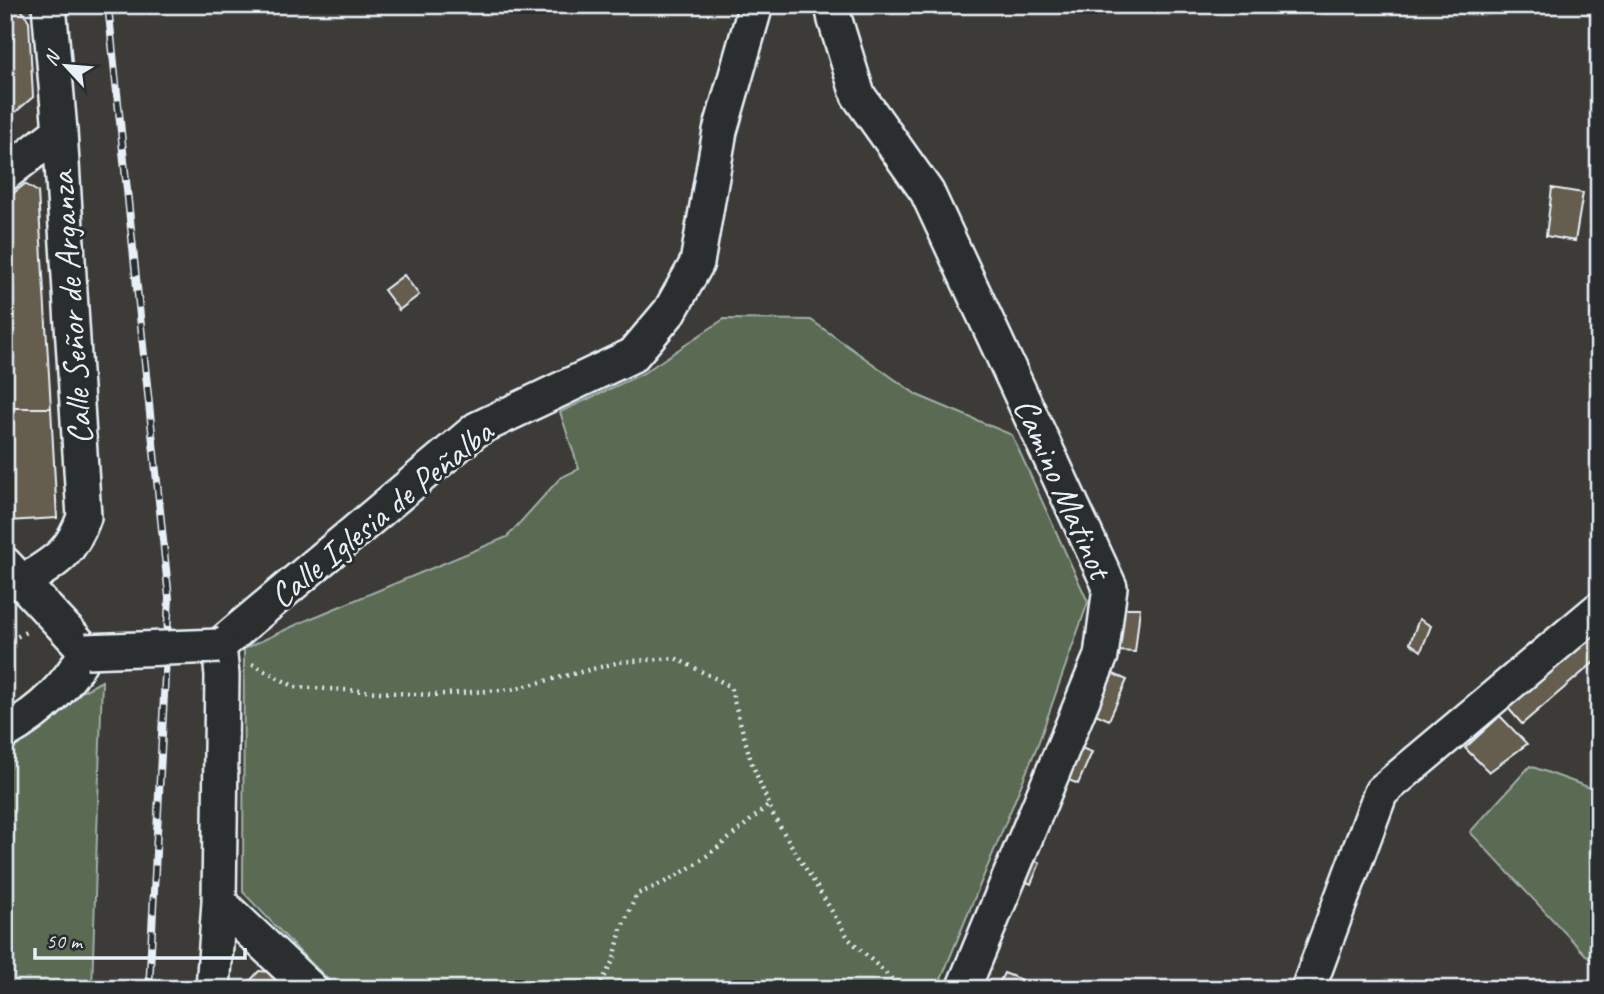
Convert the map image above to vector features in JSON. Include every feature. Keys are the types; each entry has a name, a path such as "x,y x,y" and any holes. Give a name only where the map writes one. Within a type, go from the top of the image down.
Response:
{"street":[{"name":"Calle Señor de Arganza","path":"13,573 60,558 76,537 84,517 60,131 49,5"},
{"name":"Calle Iglesia de Peñalba","path":"219,646 477,429 633,355 670,311 696,263 720,131 756,5"},
{"name":"Camino Matinot","path":"832,5 858,95 927,192 1110,587 1101,656 963,989"},
{"path":"5,174 60,131"},
{"path":"13,573 86,651 219,646 222,675 219,902 213,989"},
{"path":"1308,989 1381,792 1599,609"},
{"path":"5,732 26,720 50,699 75,672 86,651"},
{"path":"219,902 311,989"}],"path":[{"path":"219,646 295,687 431,695 514,690 620,663 675,658 730,685 751,761 774,817 849,939 893,979 895,989"},
{"path":"598,989 614,959 621,929 637,894 660,886 704,860 769,805"}],"green space":[{"path":"724,319 811,320 917,395 1012,435 1088,602 1038,744 937,989 338,989 243,892 244,649 507,537 560,478 579,469 560,412 642,374"},
{"path":"102,681 92,989 5,989 5,744 57,705"},
{"path":"1530,766 1599,791 1599,969 1470,832"}],"building":[{"path":"19,6 29,21 33,97 5,121 5,7"},
{"path":"25,184 38,192 51,408 5,408 5,200"},
{"path":"1552,188 1583,193 1575,241 1546,236"},
{"path":"1596,267 1599,267 1599,306 1594,305"},
{"path":"404,275 419,295 399,310 384,290"},
{"path":"5,408 51,408 57,518 8,521 5,518"},
{"path":"1121,608 1140,608 1135,652 1118,651"},
{"path":"1419,619 1431,626 1421,651 1410,643"},
{"path":"1599,627 1599,658 1522,724 1508,708"},
{"path":"1109,672 1127,680 1109,720 1089,711"},
{"path":"1500,716 1527,744 1489,772 1465,748"},
{"path":"1076,746 1092,752 1078,784 1062,777"},
{"path":"1026,856 1040,863 1031,884 1016,877"},
{"path":"259,971 291,974 305,989 249,989 250,981"},
{"path":"1004,973 1032,984 1030,989 996,989"}],"railway":[{"path":"108,5 169,598 149,989"}]}
